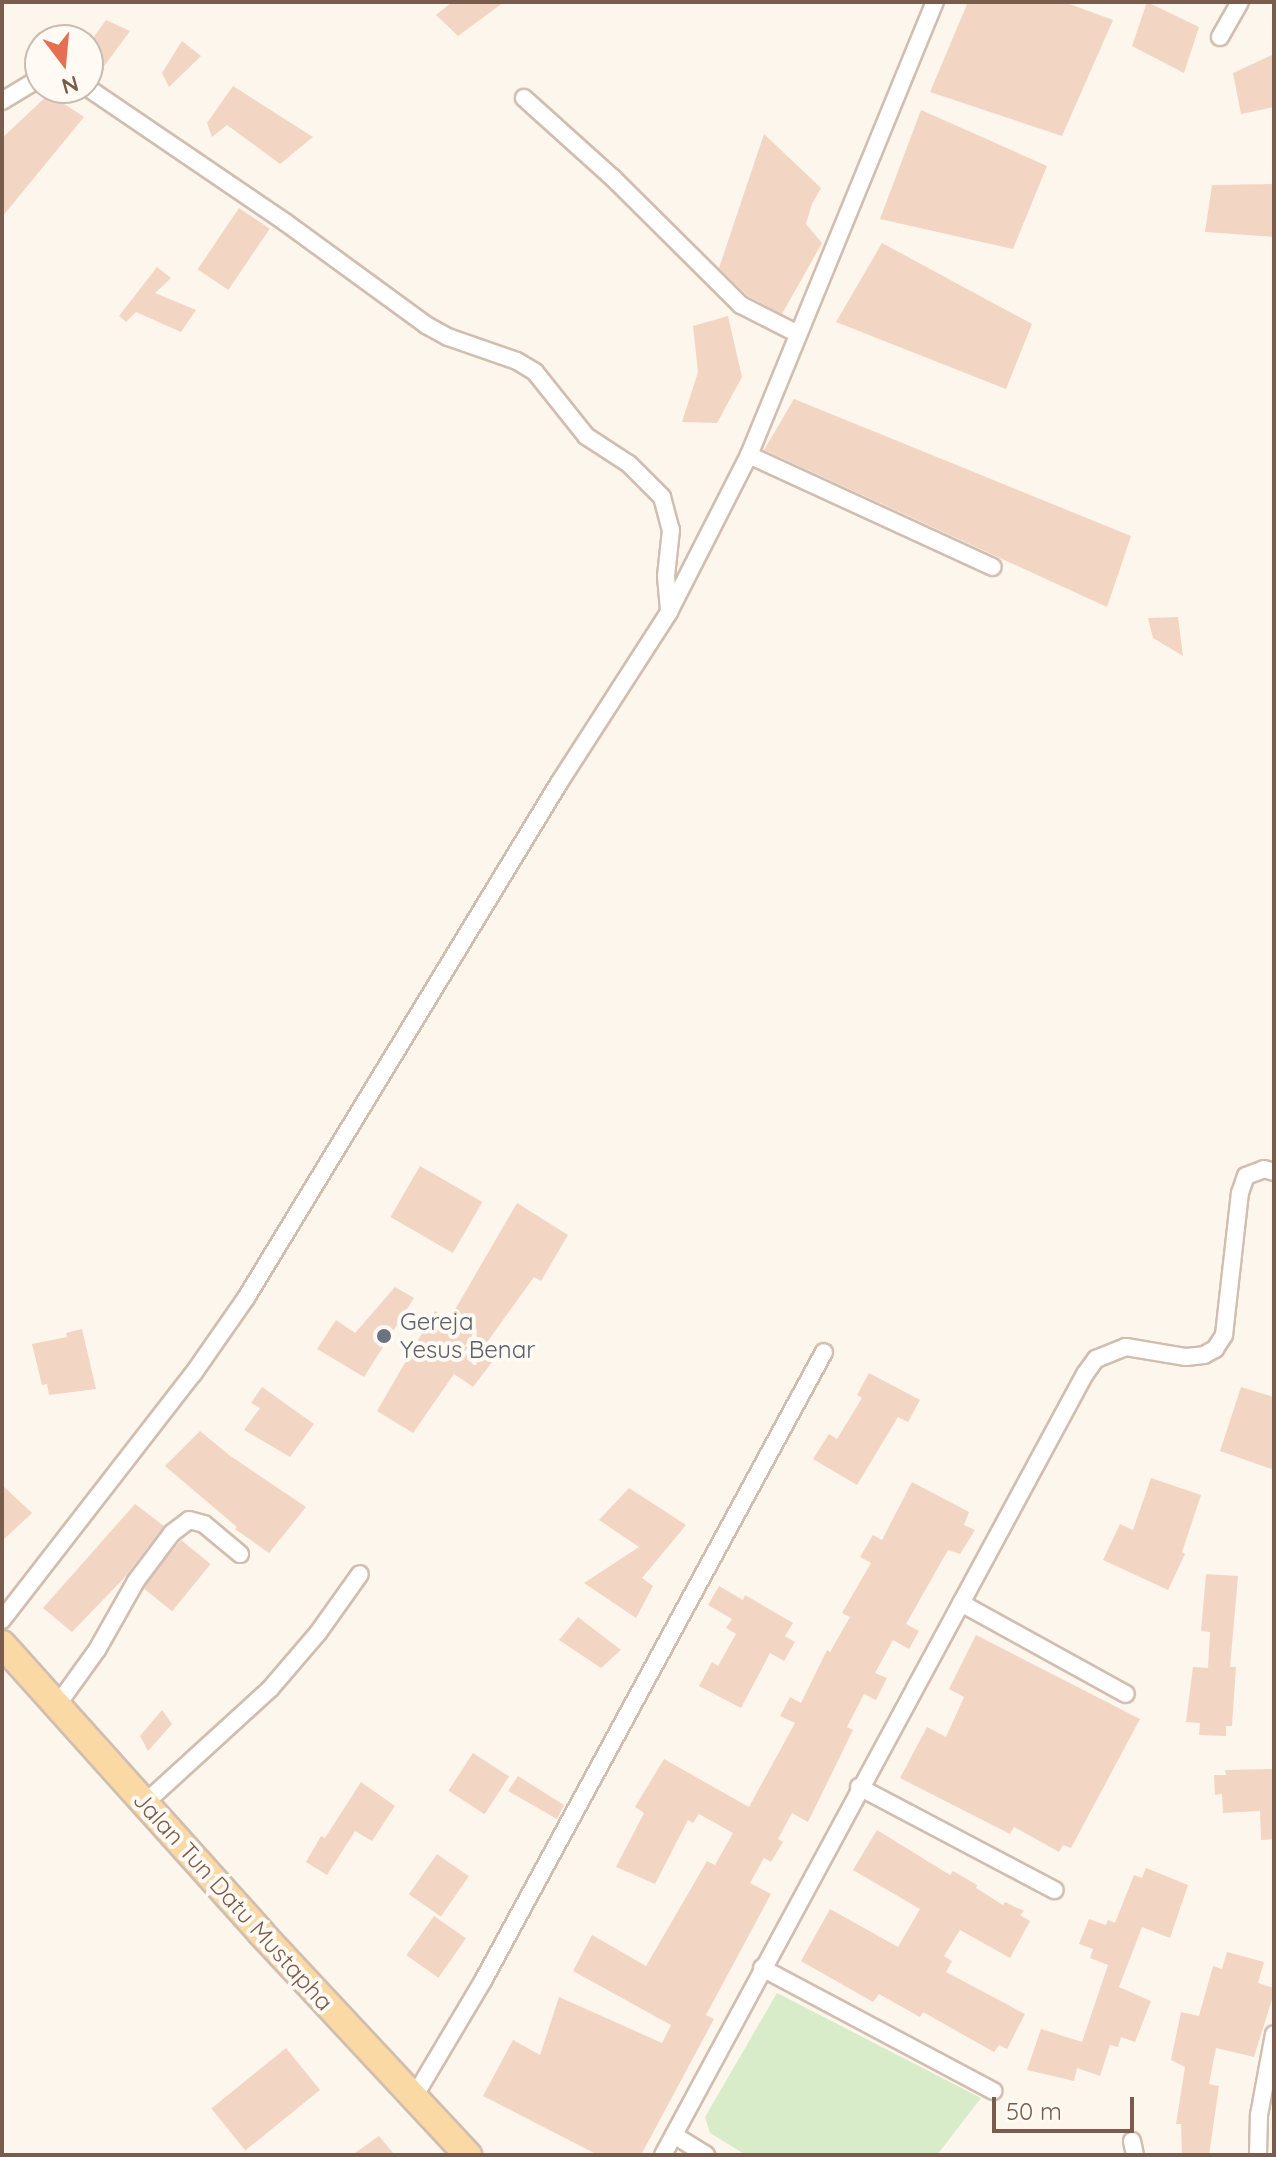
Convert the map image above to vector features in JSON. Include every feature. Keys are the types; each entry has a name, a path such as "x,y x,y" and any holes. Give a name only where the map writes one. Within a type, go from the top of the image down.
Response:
{"main road":[{"name":"Jalan Tun Datu Mustapha","path":"2,1644 468,2155"}],"street":[{"path":"2,1620 193,1374 246,1298 559,783 669,612 749,455 935,2"},
{"path":"1220,37 1240,2"},
{"path":"2,101 24,88"},
{"path":"524,98 613,178 741,305 798,334"},
{"path":"104,99 285,222 426,325 448,337 517,361 535,372 586,436 629,464 662,497 671,530 666,576 669,612"},
{"path":"749,455 992,567"},
{"path":"663,2155 1058,1420 1096,1359 1126,1347 1186,1357 1204,1355 1215,1349 1224,1335 1240,1193 1246,1176 1264,1169 1274,1172"},
{"path":"414,2097 484,1979 824,1352"},
{"path":"58,1704 97,1650 136,1581 172,1533 189,1520 204,1524 240,1554"},
{"path":"145,1803 270,1689 318,1633 360,1574"},
{"path":"961,1603 1126,1694"},
{"path":"859,1787 1054,1890"},
{"path":"762,1968 993,2091"},
{"path":"1258,2155 1259,2115 1274,2034"},
{"path":"674,2135 706,2155"}],"green space":[{"path":"777,1993 981,2098 937,2155 746,2155 710,2133 705,2117"}],"building":[{"path":"452,2 504,2 458,36 436,15"},
{"path":"968,2 1064,2 1113,20 1062,136 930,92"},
{"path":"1147,2 1199,27 1184,73 1132,46"},
{"path":"106,20 130,31 104,66 104,24"},
{"path":"182,41 201,56 169,87 162,73"},
{"path":"1274,54 1274,107 1241,114 1233,73"},
{"path":"233,86 313,137 280,164 227,125 212,137 207,123"},
{"path":"38,104 64,104 84,117 2,217 2,138"},
{"path":"921,110 1047,166 1013,249 880,219"},
{"path":"764,134 821,188 806,224 822,243 782,314 748,296 719,268"},
{"path":"1274,184 1274,237 1205,232 1212,185"},
{"path":"239,208 270,229 228,290 198,269"},
{"path":"882,243 1032,324 1006,389 836,322"},
{"path":"157,267 171,278 155,293 196,310 181,332 136,312 126,322 119,316"},
{"path":"728,316 742,377 717,423 682,422 698,372 693,326"},
{"path":"794,399 1131,536 1107,607 764,450"},
{"path":"1178,617 1183,656 1153,638 1148,618"},
{"path":"420,1166 482,1202 453,1253 390,1217"},
{"path":"517,1203 568,1235 541,1281 534,1277 485,1345 499,1353 473,1387 454,1374 413,1433 377,1411 435,1311 449,1320"},
{"path":"395,1287 414,1298 364,1377 317,1349 336,1320 355,1333"},
{"path":"82,1329 96,1389 49,1395 47,1384 42,1385 32,1344 67,1337 66,1333"},
{"path":"869,1373 920,1400 908,1422 898,1417 857,1485 813,1459 829,1434 837,1439 862,1398 857,1395"},
{"path":"262,1387 314,1424 290,1457 244,1430 260,1408 251,1403"},
{"path":"1241,1387 1274,1397 1274,1470 1220,1451"},
{"path":"200,1431 229,1455 306,1507 269,1553 235,1529 237,1527 165,1466"},
{"path":"1151,1478 1201,1495 1182,1552 1185,1554 1168,1590 1103,1560 1120,1524 1133,1530"},
{"path":"912,1482 969,1512 964,1525 975,1530 960,1554 948,1550 906,1624 919,1631 909,1649 893,1640 875,1673 887,1678 876,1700 864,1694 847,1727 853,1730 808,1822 792,1813 778,1839 783,1842 771,1862 764,1858 750,1883 771,1894 706,2015 714,2019 641,2155 598,2155 483,2096 513,2040 540,2055 559,1997 662,2043 671,2025 573,1971 592,1935 646,1966 707,1861 715,1865 733,1833 699,1814 693,1823 688,1820 655,1884 616,1867 644,1813 635,1807 664,1759 749,1807 795,1723 780,1716 790,1697 801,1703 827,1650 830,1652 850,1617 842,1613 871,1563 860,1557 873,1535 882,1540"},
{"path":"2,1485 32,1513 2,1541"},
{"path":"629,1488 686,1525 642,1578 653,1586 636,1618 584,1583 639,1547 599,1520"},
{"path":"135,1504 164,1526 126,1576 72,1632 43,1608"},
{"path":"181,1540 211,1564 172,1611 143,1587"},
{"path":"1206,1574 1238,1576 1230,1667 1236,1667 1232,1726 1226,1726 1226,1736 1199,1735 1200,1723 1186,1722 1193,1667 1208,1668 1210,1632 1201,1631"},
{"path":"719,1586 743,1600 745,1595 793,1623 785,1636 795,1642 784,1661 770,1653 741,1708 699,1686 712,1662 718,1666 736,1634 726,1628 732,1619 708,1605"},
{"path":"578,1617 621,1650 601,1668 559,1640"},
{"path":"976,1635 1140,1719 1071,1848 1063,1845 1059,1852 1014,1827 1010,1834 900,1778 927,1727 946,1737 964,1697 949,1689"},
{"path":"162,1710 172,1724 148,1751 140,1736"},
{"path":"473,1753 509,1776 485,1814 448,1791"},
{"path":"1274,1769 1274,1839 1261,1840 1260,1811 1223,1813 1222,1794 1215,1795 1214,1775 1226,1775 1225,1770"},
{"path":"518,1776 564,1805 557,1819 508,1791"},
{"path":"361,1782 395,1806 372,1841 355,1831 327,1875 306,1862"},
{"path":"877,1830 950,1875 953,1871 977,1885 976,1888 1003,1905 1005,1902 1024,1911 1020,1915 1030,1921 1010,1958 960,1930 944,1956 952,1961 946,1972 1025,2014 1007,2049 999,2045 994,2052 923,2012 920,2017 879,1994 873,2002 801,1961 830,1909 898,1947 920,1909 853,1870"},
{"path":"437,1854 469,1876 441,1917 409,1894"},
{"path":"1146,1868 1188,1885 1170,1938 1142,1927 1119,1987 1151,2001 1135,2042 1121,2037 1118,2047 1110,2045 1100,2076 1077,2068 1074,2081 1027,2070 1041,2029 1082,2042 1108,1965 1090,1958 1093,1949 1079,1944 1089,1919 1106,1925 1108,1920 1115,1923 1134,1875 1142,1878"},
{"path":"434,1916 466,1938 438,1978 406,1955"},
{"path":"1227,1952 1264,1962 1258,1983 1274,1988 1274,1993 1254,2057 1216,2048 1209,2084 1219,2086 1209,2155 1182,2155 1181,2124 1176,2124 1185,2067 1171,2060 1181,2012 1199,2016 1213,1966 1222,1969"},
{"path":"286,2048 320,2090 245,2150 211,2108"},
{"path":"379,2136 395,2155 352,2155"}],"place":[{"name":"Gereja Yesus Benar","path":"384,1336"}]}
